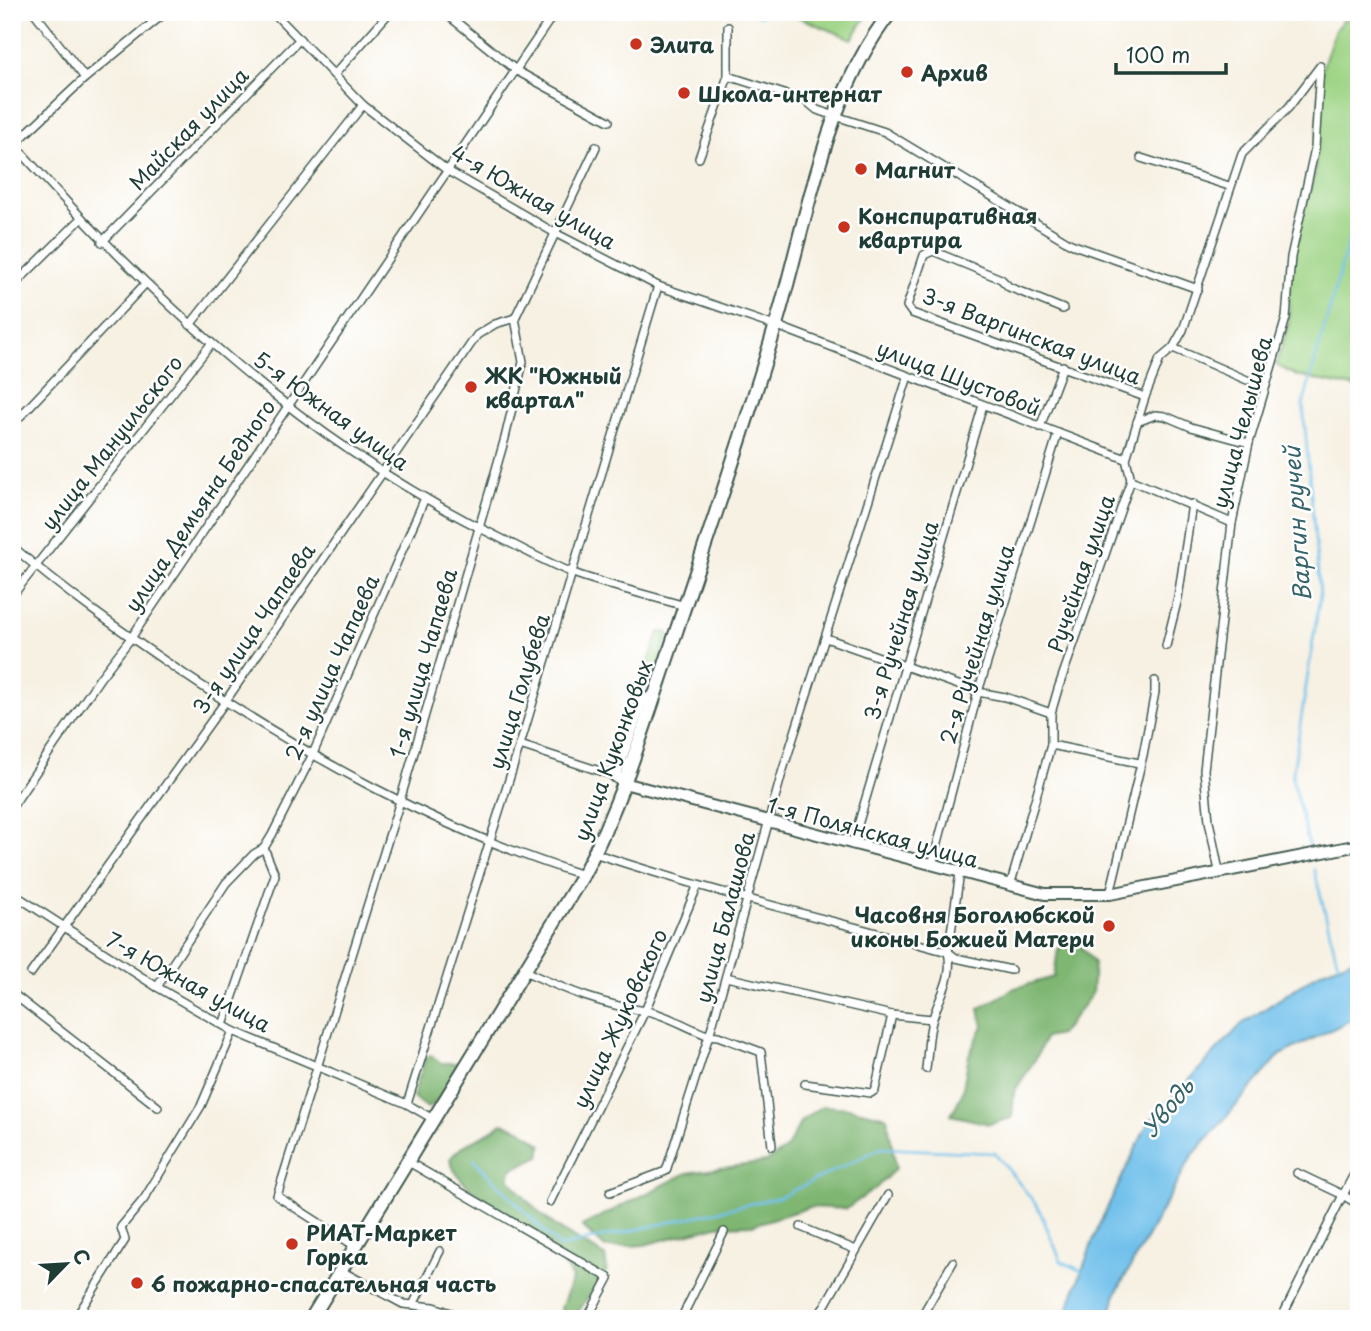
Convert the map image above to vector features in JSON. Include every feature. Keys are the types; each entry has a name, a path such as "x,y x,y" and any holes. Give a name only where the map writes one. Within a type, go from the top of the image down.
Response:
{"main road":[{"name":"улица Куконковых","path":"311,1319 583,875 623,781 687,607 778,327 817,196 836,116 867,49 891,12"},
{"name":"улица Куконковых","path":"317,1319 531,974 600,855 623,781 687,607"}],"street":[{"path":"34,12 85,78"},
{"path":"14,147 85,78 166,12"},
{"name":"4-я Южная улица","path":"273,12 363,105 448,171 555,233 658,286 778,327"},
{"path":"334,75 390,12"},
{"path":"444,12 517,71 609,121"},
{"name":"улица Демьяна Бедного","path":"12,807 100,678 131,638 555,12"},
{"path":"699,159 727,76 728,27"},
{"name":"Майская улица","path":"102,242 300,39"},
{"name":"улица Челышева","path":"1219,872 1209,821 1204,770 1232,523 1249,443 1286,318 1291,257 1315,148 1320,66 1289,107 1242,154 1229,186"},
{"path":"727,76 806,101 817,110 885,132 1071,244 1198,289"},
{"path":"190,325 363,105"},
{"name":"5-я Южная улица","path":"14,147 102,242 211,344 287,406 380,472 480,528 572,573 687,607"},
{"path":"515,318 596,147"},
{"path":"1126,460 1160,359 1173,348 1183,330 1229,186 1141,158"},
{"path":"12,287 81,219"},
{"name":"3-я Варгинская улица","path":"1063,310 1009,287 1001,279 933,251 924,255 907,306 912,313 1145,397"},
{"path":"12,425 145,284"},
{"name":"улица Голубева","path":"407,1104 520,745 658,286"},
{"name":"3-я улица Чапаева","path":"31,973 225,702 380,472 477,335 495,324 515,318"},
{"name":"1-я улица Чапаева","path":"355,1245 277,1196 400,802 480,528 523,362 515,318"},
{"name":"улица Шустовой","path":"778,327 1126,460"},
{"name":"улица Мануильского","path":"12,596 211,344"},
{"path":"1173,348 1247,380"},
{"path":"1040,426 1063,366"},
{"name":"улица Балашова","path":"610,1192 666,1171 726,977 768,823 908,376"},
{"name":"3-я Ручейная улица","path":"852,845 983,405"},
{"name":"3-я Варгинская улица","path":"1138,422 1155,415 1166,416 1191,427 1249,443"},
{"name":"2-я Ручейная улица","path":"931,866 978,692 1058,433"},
{"name":"Ручейная улица","path":"1010,887 1051,745 1051,713 1131,480 1126,460"},
{"path":"1131,480 1232,523"},
{"name":"2-я улица Чапаева","path":"157,987 226,883 254,854 264,848 312,756 425,498"},
{"path":"1166,646 1178,598 1192,504"},
{"path":"12,546 131,638 225,702 312,756 400,802 583,875"},
{"path":"826,638 978,692 1005,697 1051,713"},
{"path":"1110,894 1155,692 1154,681"},
{"path":"520,745 623,781"},
{"path":"1051,745 1139,763"},
{"name":"1-я Полянская улица","path":"623,781 768,823 1010,887 1056,895 1110,894 1359,845"},
{"path":"223,1025 275,875 264,848"},
{"path":"600,855 697,887 748,897 948,952 956,958 1011,970"},
{"path":"926,1069 932,1019 945,992 960,873"},
{"name":"улица Жуковского","path":"550,1202 645,1011 697,887"},
{"name":"7-я Южная улица","path":"12,893 157,987 233,1031 407,1104 433,1119"},
{"path":"531,974 582,996 634,1012 645,1011 761,1052 772,1146"},
{"path":"726,977 892,1015 932,1019"},
{"path":"12,993 158,1107"},
{"path":"805,1084 871,1093 875,1090 892,1015"},
{"path":"75,1319 125,1240 121,1227 144,1199 201,1106 233,1031"},
{"path":"412,1164 609,1278 587,1319"},
{"path":"1281,1319 1359,1165"},
{"path":"1297,1173 1359,1205"},
{"path":"817,1319 888,1195"},
{"path":"801,1227 856,1250"},
{"path":"681,1319 713,1259 724,1232"},
{"path":"414,1303 440,1251"},
{"path":"920,1319 953,1262"},
{"path":"345,1273 395,1300 467,1319"}],"green space":[{"path":"786,12 869,12 852,39"},
{"path":"1350,12 1359,12 1359,388 1297,376 1276,365 1289,322 1289,283 1299,228 1315,173 1321,72 1335,30"},
{"path":"659,632 669,633 656,674 650,677 645,673"},
{"path":"1074,937 1094,963 1092,994 1060,1035 1045,1038 1036,1058 1014,1092 1012,1118 989,1124 951,1115 962,1094 969,1055 983,1026 979,1009 1015,988 1054,977 1058,949"},
{"path":"431,1055 441,1063 460,1063 460,1068 441,1098 428,1108 413,1097 425,1058"},
{"path":"823,1106 849,1108 887,1117 896,1168 876,1188 846,1209 810,1207 753,1225 717,1226 644,1245 605,1248 582,1226 687,1173 766,1162 787,1148 801,1121"},
{"path":"502,1123 520,1129 542,1145 540,1156 512,1169 509,1178 541,1215 605,1256 607,1270 573,1319 562,1319 561,1308 572,1279 562,1262 546,1246 469,1188 450,1159 461,1148"}],"water":[{"name":"Уводь","path":"1359,957 1359,1016 1280,1055 1192,1156 1116,1293 1110,1319 1064,1319 1099,1225 1148,1123 1242,1024 1322,971"}],"waterway":[{"name":"Варгин ручей","path":"752,12 758,16 772,12"},
{"name":"Варгин ручей","path":"1309,846 1292,778 1320,595 1303,405 1359,203"},
{"name":"Варгин ручей","path":"1314,869 1338,964"},
{"path":"474,1160 560,1247 780,1197 881,1148 995,1153 1038,1207 1061,1261 1084,1272"}],"place":[{"name":"Элита","path":"636,44"},
{"name":"Архив","path":"907,72"},
{"name":"Школа-интернат","path":"684,93"},
{"name":"Магнит","path":"861,169"},
{"name":"Конспиративная квартира","path":"844,227"},
{"name":"ЖК \"Южный квартал\"","path":"471,387"},
{"name":"Часовня Боголюбской иконы Божией Матери","path":"1109,926"},
{"name":"РИАТ-Маркет Горка","path":"292,1244"},
{"name":"6 пожарно-спасательная часть","path":"137,1283"}]}
